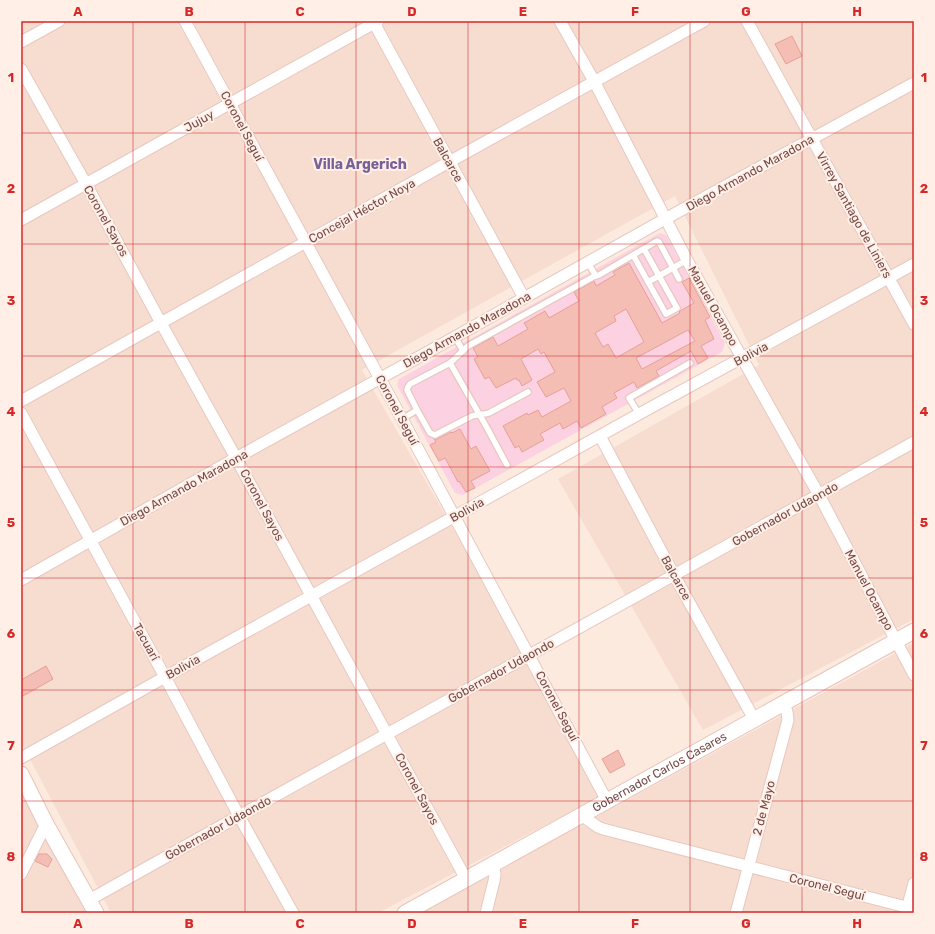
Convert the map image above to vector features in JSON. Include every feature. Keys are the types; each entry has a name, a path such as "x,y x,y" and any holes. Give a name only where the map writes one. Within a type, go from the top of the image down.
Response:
{"street":[{"path":"21,42 59,21"},
{"name":"Coronel Seguí","path":"185,21 530,655 607,801"},
{"name":"Manuel Ocampo","path":"560,21 594,81 687,260 819,495 914,674"},
{"name":"Concejal Héctor Noya","path":"21,401 704,21"},
{"name":"Virrey Santiago de Liniers","path":"747,21 914,324"},
{"name":"Jujuy","path":"21,220 375,22"},
{"name":"Balcarce","path":"375,22 449,162 524,298"},
{"name":"Coronel Sayos","path":"21,69 86,184 466,879"},
{"name":"Diego Armando Maradona","path":"21,580 236,458 455,338 665,219 914,83"},
{"name":"Bolivia","path":"21,758 454,516 914,264"},
{"name":"Tacuarí","path":"21,413 293,913"},
{"name":"Balcarce","path":"600,436 674,575 754,719"},
{"name":"Gobernador Udaondo","path":"92,907 239,816 914,442"},
{"name":"Gobernador Carlos Casares","path":"404,913 914,631"},
{"name":"2 de Mayo","path":"736,913 788,720 784,703"},
{"path":"21,774 46,824 92,907"},
{"name":"Coronel Seguí","path":"581,815 603,829 909,910"},
{"path":"21,874 46,824"},
{"path":"486,913 495,874 493,864"},
{"path":"909,910 914,883"}],"lane":[{"path":"528,392 485,415 472,416 432,435 407,390 410,384 450,363 468,346 658,241 679,279"},
{"path":"633,255 666,314 677,308 644,248"},
{"path":"648,282 687,260"},
{"path":"588,263 596,276"},
{"path":"455,338 463,351"},
{"path":"450,363 480,415 506,465"},
{"path":"639,414 629,398 690,363"},
{"path":"402,419 417,410"}],"shaded area":[{"path":"21,21 914,21 914,619 703,730 558,479 759,365 675,196 362,370 605,794 378,913 111,913 21,742"},
{"path":"660,233 666,235 725,343 722,352 463,495 455,493 397,385 399,379"},
{"path":"914,643 914,913 421,913"},
{"path":"21,786 90,913 21,913"}],"building":[{"path":"792,36 802,56 786,64 775,44"},
{"path":"629,263 662,323 694,303 682,282 689,278 710,317 705,320 714,339 701,346 708,358 698,364 691,351 656,371 659,376 637,388 634,382 614,393 617,398 602,407 606,414 581,428 577,421 563,429 560,423 540,434 544,440 522,452 519,446 515,448 503,426 527,413 528,415 538,410 542,417 571,401 564,388 546,397 537,382 555,372 544,352 541,354 538,349 521,359 532,380 522,386 516,378 496,388 489,377 485,379 474,359 478,357 473,348 493,337 498,346 528,329 524,323 545,311 549,318 579,301 574,292 594,281 596,286 615,275 613,272","holes":["626,309 644,342 616,358 608,344 603,347 595,333 616,321 614,316","688,330 695,341 642,369 636,358"]},
{"path":"460,429 471,449 476,446 490,471 471,481 475,488 466,492 459,481 458,482 445,458 439,461 430,445 436,442 434,439"},
{"path":"46,666 53,679 21,697 21,680"},
{"path":"618,750 625,765 610,773 602,759"},
{"path":"39,854 47,854 52,859 48,867 35,861"}],"district":[{"name":"Villa Argerich","path":"360,164"}]}
